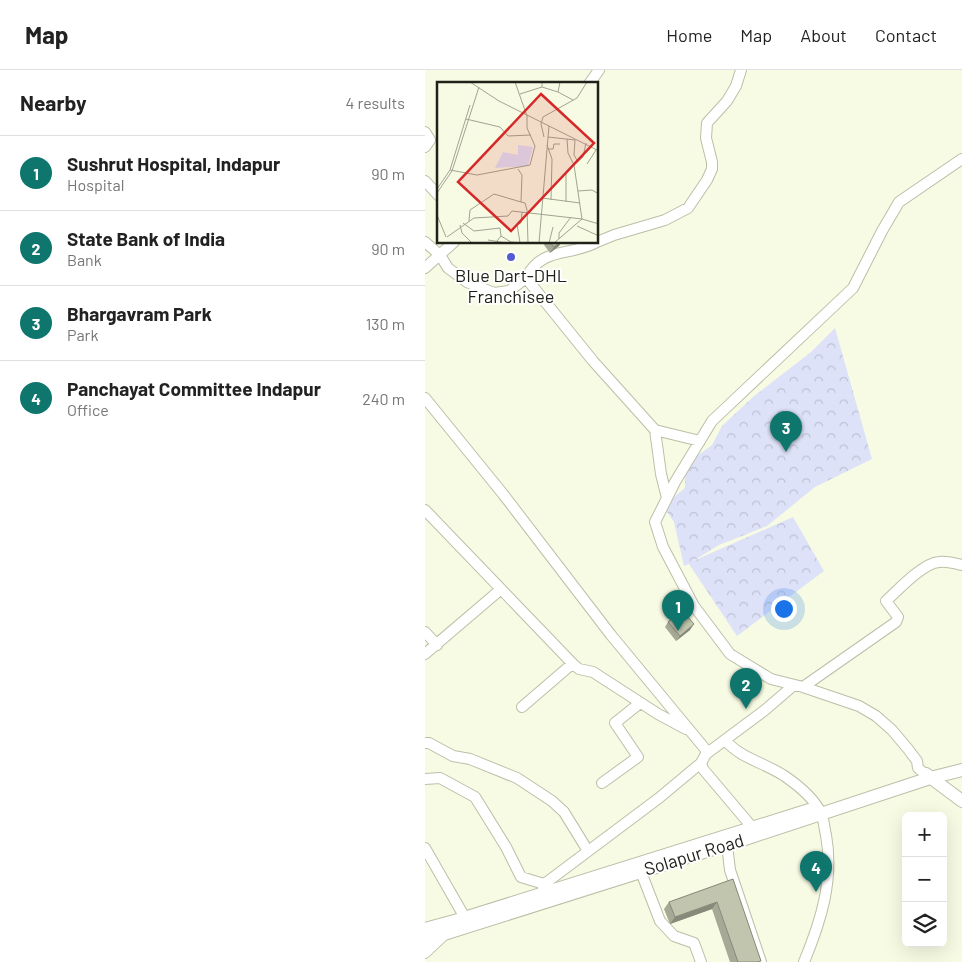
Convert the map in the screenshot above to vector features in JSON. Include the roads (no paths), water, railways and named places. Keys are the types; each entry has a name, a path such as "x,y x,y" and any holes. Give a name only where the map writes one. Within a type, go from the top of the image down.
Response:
{"main road":[{"path":"930,775 962,762"},
{"name":"Solapur Road","path":"425,940 444,929 930,775 962,770"},
{"path":"930,775 962,792"},
{"path":"930,775 962,801"},
{"path":"725,841 752,827 820,811"},
{"path":"467,922 544,888 639,868"},
{"path":"425,929 444,929"}],"street":[{"path":"590,82 599,70"},
{"path":"599,241 665,220 688,208 707,180 712,169 706,138 707,123 727,101 741,70"},
{"path":"425,132 430,140 425,147"},
{"path":"930,775 923,764 917,761 892,730 876,716 859,706 771,679 730,654 693,606 663,547 655,522 712,422 853,288 899,202 962,159"},
{"path":"425,180 437,194"},
{"path":"425,242 440,255 448,268 467,282 494,293 509,291 526,278 534,264 542,258 584,248 593,244"},
{"path":"425,268 452,244"},
{"path":"526,278 593,361 655,430 661,474 667,498"},
{"path":"426,401 509,502 611,635 706,750 703,759 711,780 752,827"},
{"path":"655,430 700,441"},
{"path":"425,510 572,664 579,669 593,672 657,714 689,730"},
{"path":"425,778 440,778 475,797 501,839 521,878 544,888 659,798 725,740 798,686 896,622 898,617 886,601 926,567 937,562 962,565"},
{"path":"425,654 500,590"},
{"path":"425,632 437,645"},
{"path":"522,707 572,664"},
{"path":"602,783 638,757 615,723 640,703"},
{"path":"725,740 733,749 784,776 807,796 820,811 828,848 825,904 804,962"},
{"path":"425,743 429,743 453,756 470,760 517,778 565,812 588,852"},
{"path":"725,841 730,870 761,962"},
{"path":"425,848 467,922"},
{"path":"639,868 660,920 674,936 694,943 701,962"},
{"path":"425,953 444,929"}],"place":[{"name":"Blue Dart-DHL Franchisee","path":"511,257"},
{"name":"Bhargavram Park","path":"786,452"},
{"name":"Sushrut Hospital, Indapur","path":"678,631"},
{"name":"State Bank of India","path":"746,709"},
{"name":"Panchayat Committee Indapur","path":"816,892"}]}
